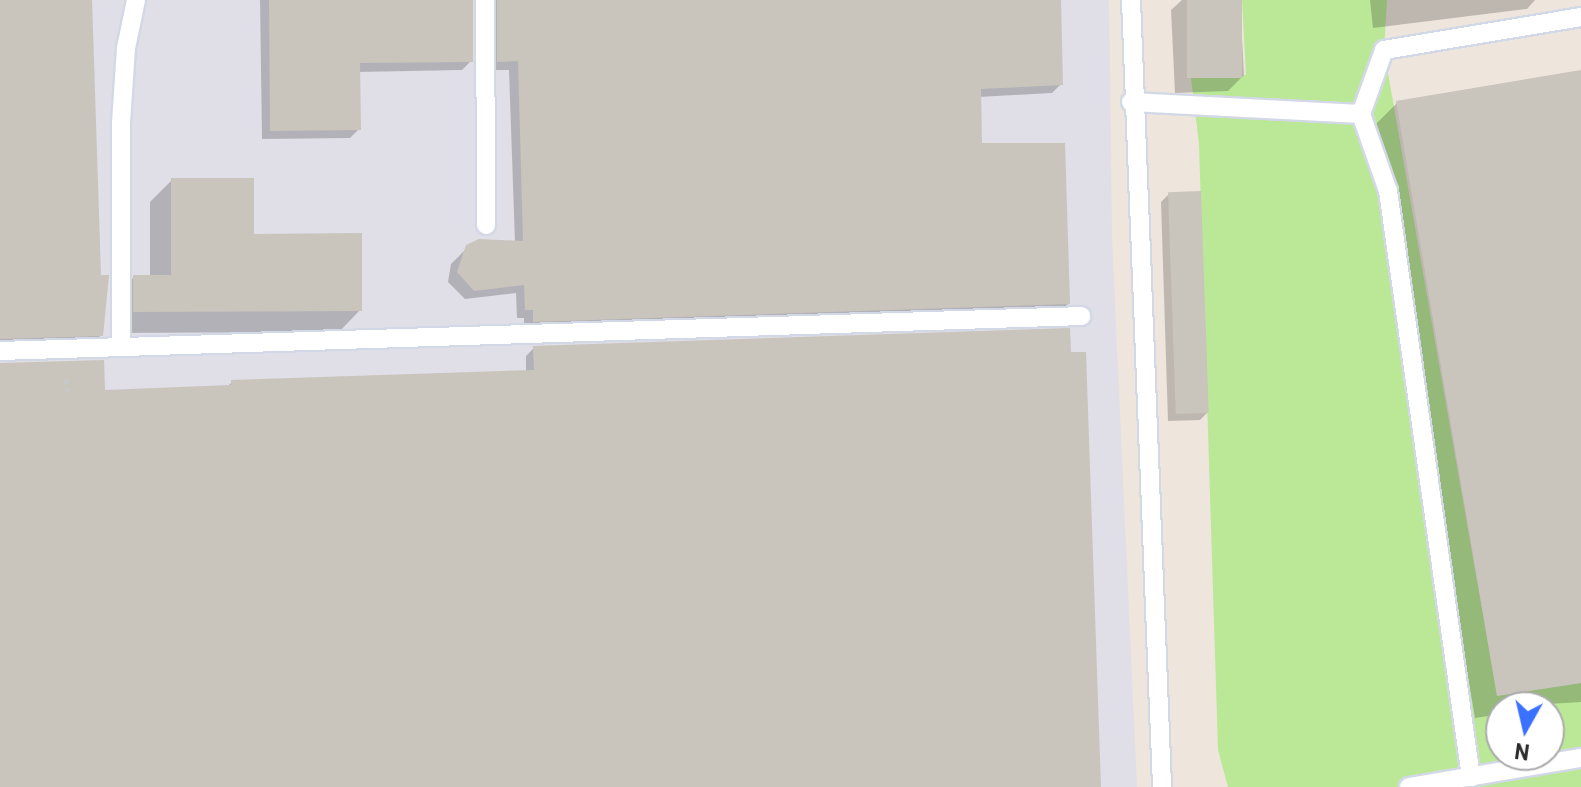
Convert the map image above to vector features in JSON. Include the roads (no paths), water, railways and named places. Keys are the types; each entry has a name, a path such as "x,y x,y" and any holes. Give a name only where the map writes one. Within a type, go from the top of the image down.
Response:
{"lane":[{"path":"121,345 121,123 126,48 136,0"},
{"path":"485,0 486,225"},
{"path":"1131,0 1131,102 1162,787"},
{"path":"1471,777 1388,191 1361,114 1384,50 1581,17"},
{"path":"1131,102 1361,114"},
{"path":"0,351 1081,316"},
{"path":"1409,787 1581,758"}]}
